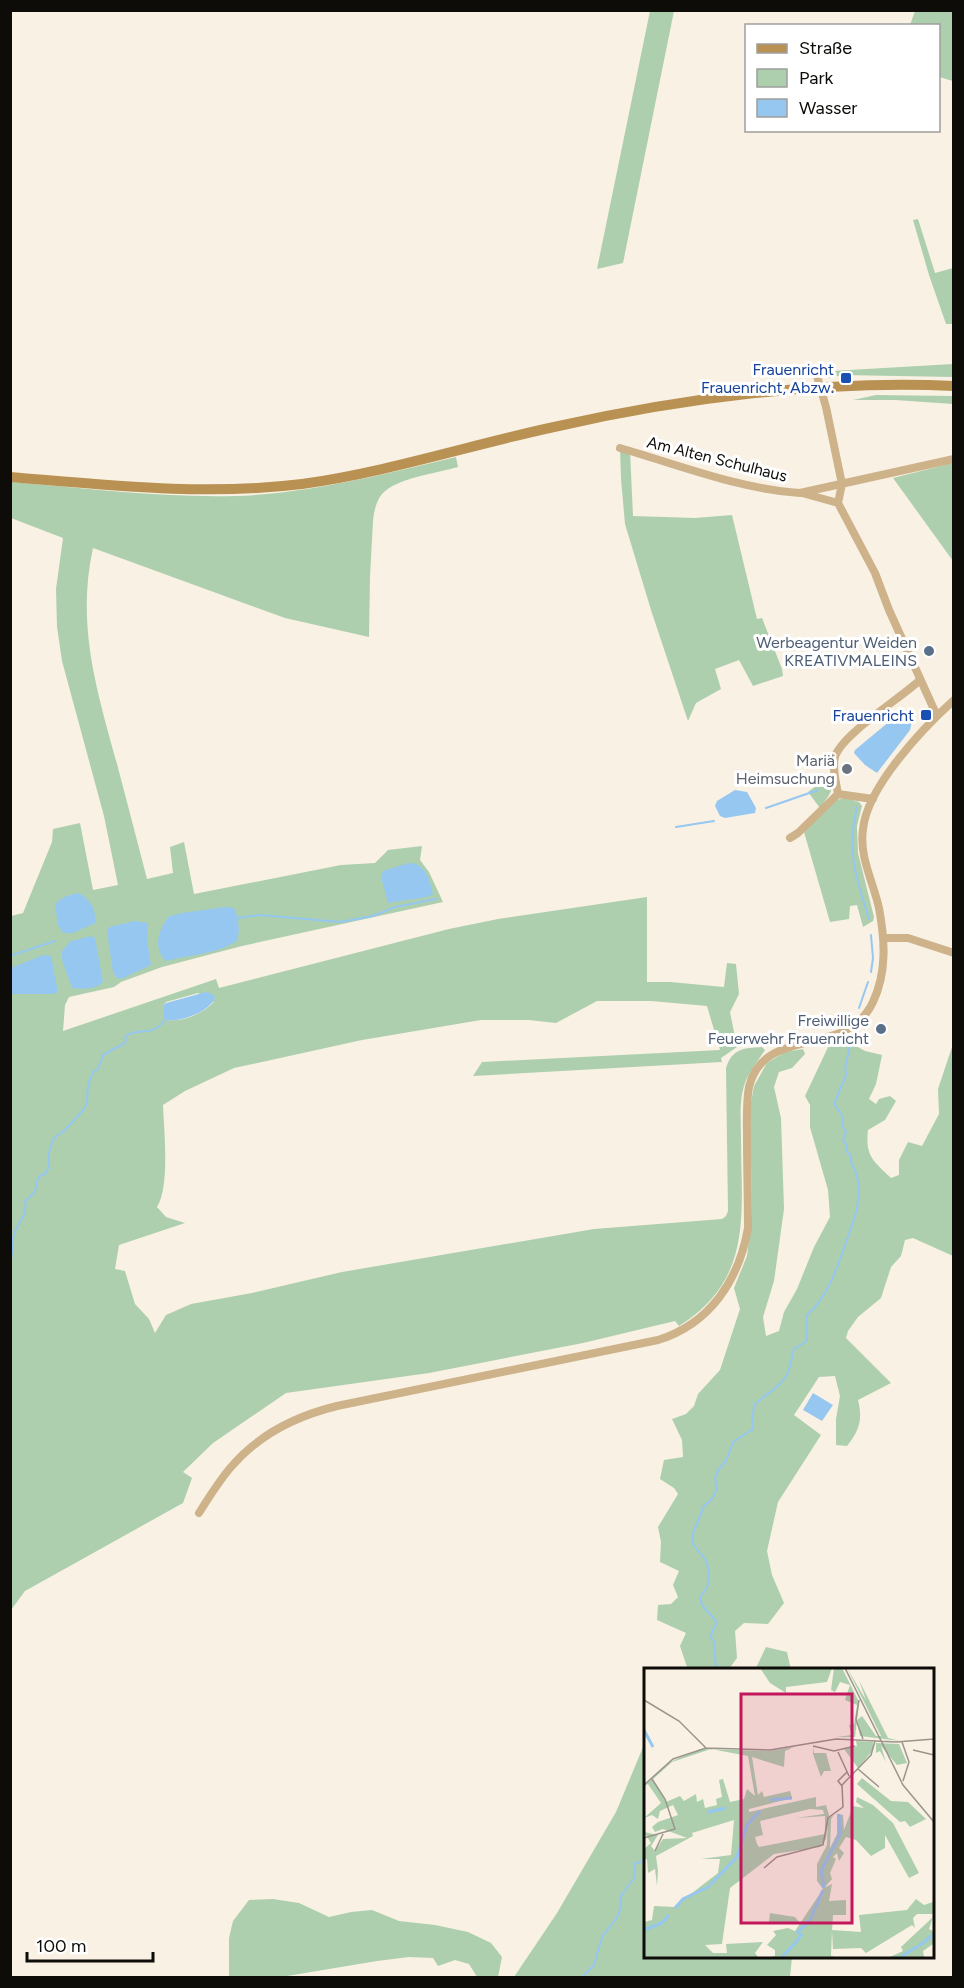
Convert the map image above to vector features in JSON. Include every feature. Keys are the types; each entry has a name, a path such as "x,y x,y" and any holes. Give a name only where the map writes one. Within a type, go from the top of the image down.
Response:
{"main road":[{"path":"10,477 174,488 246,489 281,486 330,480 392,467 552,427 625,412 821,388 954,386"}],"street":[{"path":"815,369 842,484 838,503 875,573 889,610 937,716"},
{"name":"Am Alten Schulhaus","path":"620,448 742,483 782,492 800,493 954,459"},
{"path":"800,493 838,503"},
{"path":"838,794 834,762 839,748 865,723 904,695 920,680"},
{"path":"199,1513 231,1466 254,1444 279,1427 306,1414 658,1340 674,1335 712,1308 733,1278 748,1228 748,1099 750,1086 763,1061 773,1054 840,1034 856,1026 873,1002 881,977 885,951 879,908 869,879 863,849 864,821 873,799 895,764 954,700"},
{"path":"838,794 873,799"},
{"path":"789,838 798,834 838,794"},
{"path":"883,938 908,938 954,953"}],"green space":[{"path":"650,11 674,11 623,263 597,269"},
{"path":"915,11 953,11 953,81 940,77 940,24 910,24"},
{"path":"918,219 935,273 953,268 953,324 946,324 929,275 913,220"},
{"path":"953,364 953,377 842,375 828,378 825,376 827,372 832,371"},
{"path":"876,395 953,396 953,404 853,400"},
{"path":"620,448 630,451 633,516 695,518 732,515 757,619 762,618 782,669 783,676 753,686 739,660 715,669 721,689 696,703 688,721 625,524"},
{"path":"456,457 458,467 418,477 388,488 377,503 373,521 369,637 285,618 93,548 88,576 87,604 91,658 102,710 147,879 173,873 170,847 184,842 194,894 341,865 375,863 388,850 422,846 420,860 429,872 443,902 242,946 162,967 121,982 114,987 69,997 65,1005 63,1031 216,979 219,988 449,929 498,919 647,897 647,982 724,987 727,963 736,964 739,994 730,1012 737,1047 721,1058 722,1062 473,1076 482,1062 720,1050 707,1006 651,1001 597,1001 556,1023 529,1020 481,1020 362,1040 234,1068 185,1091 163,1105 165,1172 164,1186 157,1207 166,1217 185,1223 119,1245 115,1269 125,1271 135,1304 149,1319 155,1333 166,1315 191,1304 252,1293 342,1272 594,1229 722,1219 728,1211 726,1068 735,1053 749,1048 762,1047 765,1050 748,1076 741,1098 741,1218 732,1266 720,1287 703,1308 679,1326 675,1321 583,1343 429,1373 286,1393 213,1443 183,1472 192,1478 183,1503 25,1591 11,1610 11,916 23,913 52,842 53,829 80,823 93,890 118,885 104,816 62,661 57,627 56,589 63,538 11,518 11,482 152,494 237,496 320,487","holes":["198,993 214,1002 190,1017 177,1020 164,1019 166,1002"]},
{"path":"954,463 953,561 893,478"},
{"path":"831,778 831,790 820,808 808,792"},
{"path":"847,798 859,802 862,806 857,826 858,853 874,917 873,921 863,927 857,905 850,906 849,919 830,922 804,832 835,800"},
{"path":"845,1040 865,1051 882,1055 876,1084 869,1099 876,1104 879,1099 890,1096 896,1101 885,1120 868,1130 867,1139 869,1152 875,1162 891,1178 899,1175 899,1160 908,1142 922,1146 939,1114 938,1089 953,1044 953,1256 913,1238 905,1240 901,1256 891,1267 881,1298 858,1317 846,1338 891,1383 858,1400 859,1425 847,1446 836,1445 836,1419 840,1396 835,1376 819,1377 794,1415 821,1435 778,1502 767,1551 772,1575 784,1603 768,1624 744,1623 735,1631 737,1658 730,1668 687,1668 680,1646 686,1633 657,1620 658,1605 671,1604 678,1597 673,1585 679,1571 660,1562 661,1542 658,1527 678,1494 674,1488 660,1479 664,1460 683,1457 682,1440 672,1419 686,1414 694,1406 698,1394 720,1370 740,1309 734,1288 747,1256 752,1215 750,1108 754,1086 767,1063 785,1052 803,1049 805,1054 792,1068 779,1072 774,1087 781,1118 784,1209 774,1281 763,1317 766,1336 779,1331 784,1312 830,1217 828,1190 810,1127 810,1105 805,1096 830,1043"},
{"path":"766,1647 787,1652 791,1668 756,1668"},
{"path":"644,1745 644,1958 792,1958 790,1977 514,1977 557,1913 616,1812"},
{"path":"273,1899 299,1903 329,1917 372,1910 399,1921 468,1932 491,1943 502,1957 498,1977 477,1977 469,1964 455,1960 438,1966 433,1958 409,1957 281,1977 229,1977 229,1938 233,1921 249,1900"}],"water":[{"path":"907,710 913,717 910,730 877,773 865,765 854,753 855,750 902,711"},
{"path":"735,790 747,792 756,808 755,813 725,818 720,816 715,806 717,801"},
{"path":"409,863 423,869 429,878 433,894 388,903 381,877 383,871"},
{"path":"79,893 92,905 95,923 73,933 63,933 58,925 55,905 66,897"},
{"path":"225,907 234,908 236,912 237,941 221,949 166,961 159,951 158,940 167,917"},
{"path":"135,921 148,923 147,939 151,965 121,979 117,978 113,972 107,931 109,927"},
{"path":"91,936 95,938 103,982 92,988 72,988 62,960 62,951 71,941"},
{"path":"43,955 51,956 58,992 11,994 11,968"},
{"path":"206,992 215,998 207,1008 192,1016 176,1020 164,1019 166,1003"},
{"path":"813,1393 833,1405 822,1421 803,1410"}],"waterway":[{"path":"766,808 818,790"},
{"path":"857,807 852,837 854,864 869,919"},
{"path":"676,827 714,821"},
{"path":"237,918 260,915 340,922 373,916 395,907 436,899"},
{"path":"871,935 873,958 871,972"},
{"path":"10,956 55,941"},
{"path":"859,1008 868,982"},
{"path":"10,1262 13,1238 25,1212 25,1201 35,1191 40,1176 46,1173 53,1139 65,1130 84,1109 87,1103 88,1085 103,1055 125,1043 126,1036 131,1033 149,1031 160,1026 165,1020"},
{"path":"716,1668 714,1642 710,1636 717,1622 702,1605 700,1597 707,1588 709,1576 707,1562 693,1544 693,1533 704,1506 713,1498 717,1488 715,1479 718,1470 726,1461 733,1442 753,1429 752,1416 755,1404 781,1383 788,1373 794,1349 807,1341 806,1316 828,1288 855,1216 859,1194 858,1179 851,1163 851,1155 846,1151 847,1145 843,1140 846,1132 842,1126 843,1116 834,1104 846,1075 845,1069 851,1040"},
{"path":"581,1978 594,1965 602,1937 618,1916 621,1896 634,1878 635,1863 641,1862 644,1858"}],"place":[{"name":"Frauenricht Frauenricht, Abzw.","path":"846,378"},
{"name":"Werbeagentur Weiden KREATIVMALEINS","path":"929,651"},
{"name":"Frauenricht","path":"926,715"},
{"name":"Mariä Heimsuchung","path":"847,769"},
{"name":"Freiwillige Feuerwehr Frauenricht","path":"881,1029"}]}
